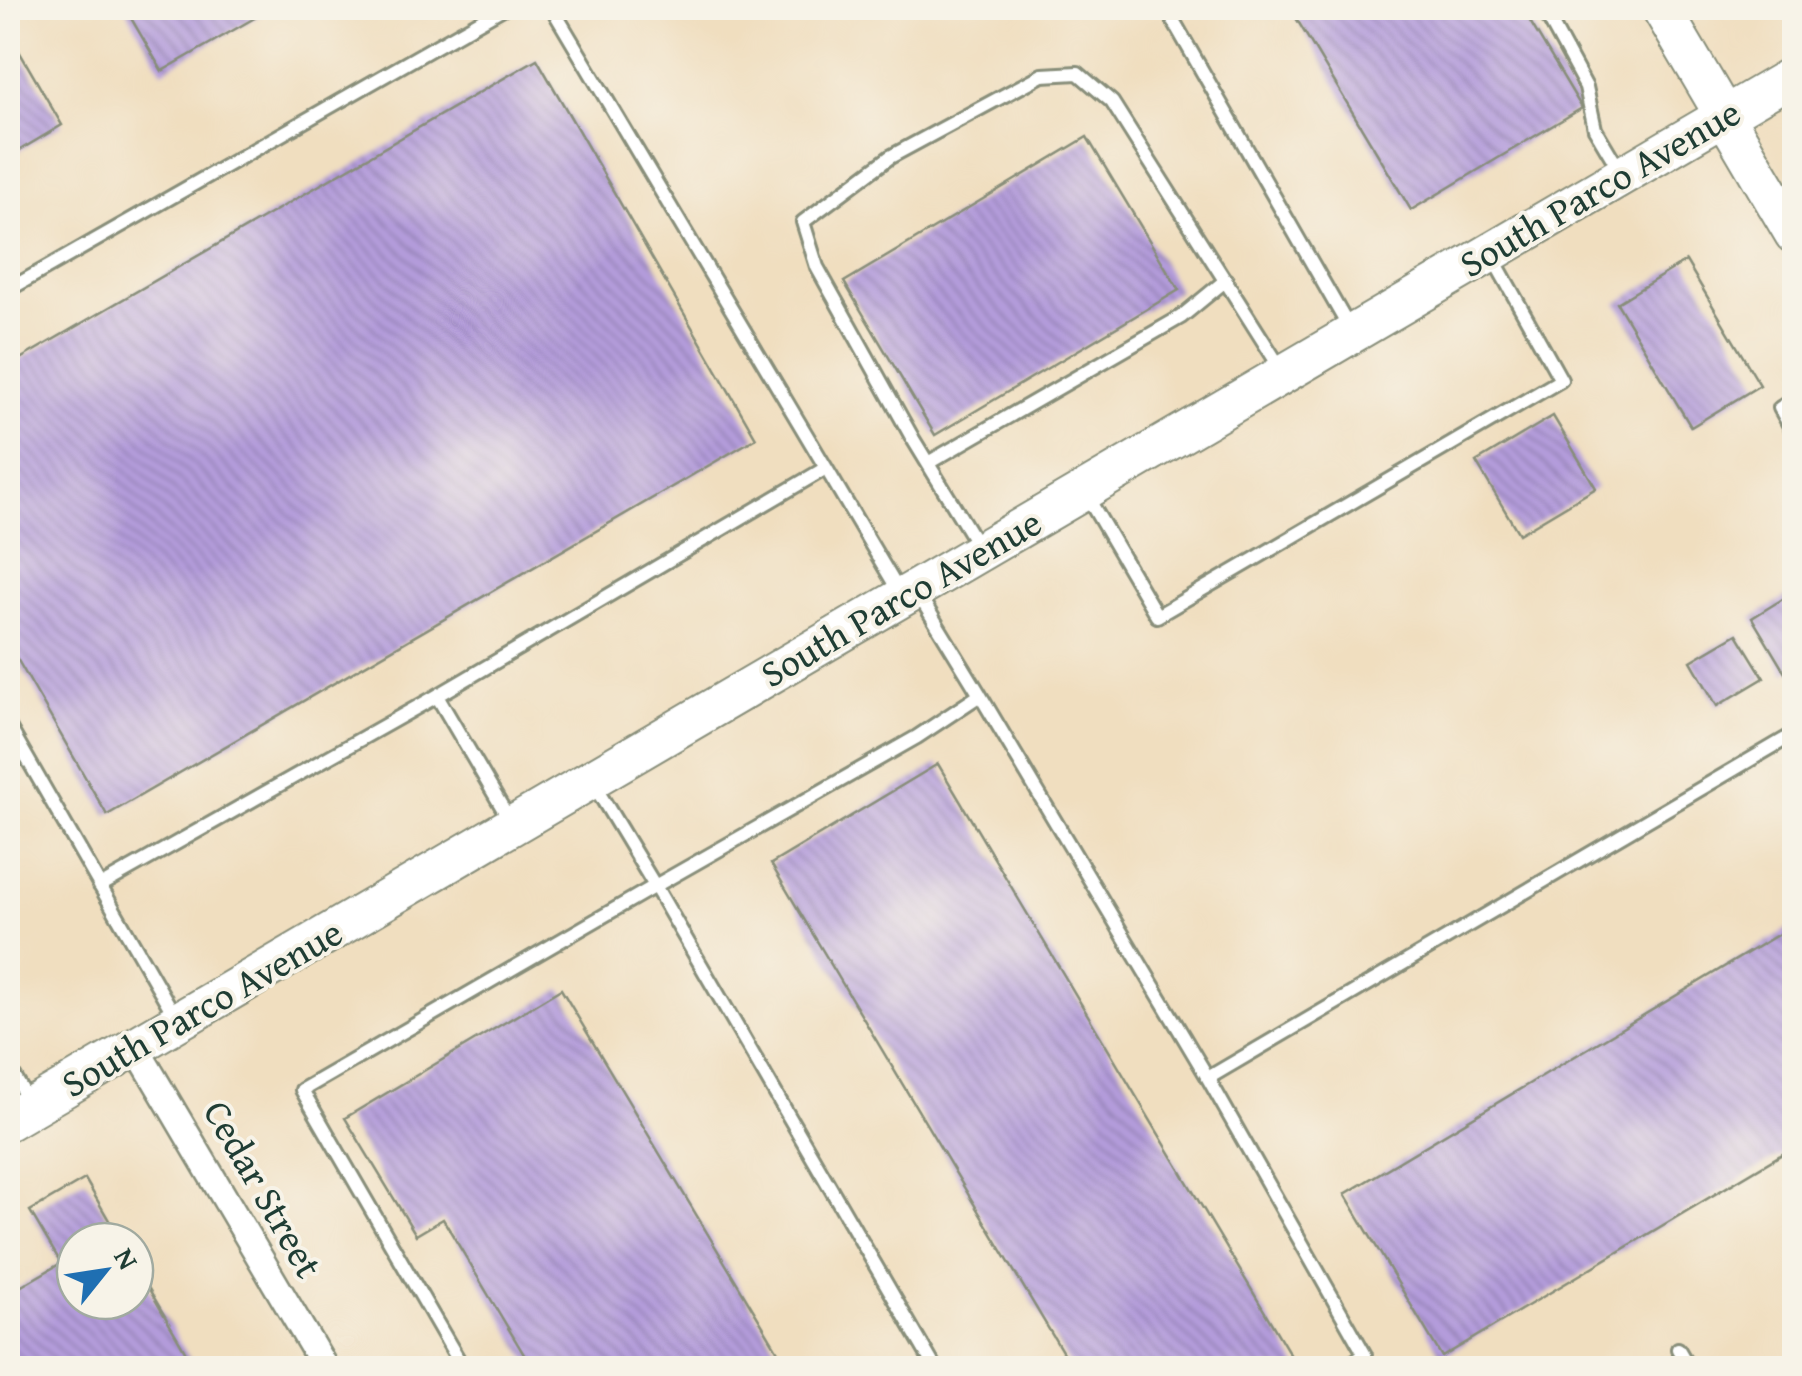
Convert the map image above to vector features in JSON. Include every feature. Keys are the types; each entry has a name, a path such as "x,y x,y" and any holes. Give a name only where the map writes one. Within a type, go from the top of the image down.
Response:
{"street":[{"path":"1662,8 1794,234"},
{"name":"South Parco Avenue","path":"20,1114 1794,75"},
{"name":"Cedar Street","path":"136,1048 325,1368"}],"lane":[{"path":"8,290 503,8"},
{"path":"552,8 826,468 980,696 1208,1078 1366,1355 1343,1368"},
{"path":"1166,8 1352,333"},
{"path":"1542,8 1586,87 1595,129 1622,175"},
{"path":"981,551 817,266 803,222 890,158 1042,75 1078,73 1112,102 1283,373"},
{"path":"1083,491 1157,616 1412,468 1561,380 1490,252"},
{"path":"928,463 1181,317 1226,280"},
{"path":"1794,399 1780,408 1794,433"},
{"path":"100,886 437,696 826,468"},
{"path":"437,696 513,826"},
{"path":"464,1368 302,1090 917,737 980,696"},
{"path":"8,725 178,1022"},
{"path":"1208,1078 1794,734"},
{"path":"591,780 935,1368"},
{"path":"8,1066 20,1114"},
{"path":"1678,1349 1689,1368"}],"building":[{"path":"125,8 272,8 162,71"},
{"path":"1290,8 1522,8 1582,108 1411,210"},
{"path":"8,32 62,125 8,157"},
{"path":"537,59 756,438 107,815 8,643 8,366"},
{"path":"1087,137 1179,290 935,435 844,282"},
{"path":"1686,261 1760,385 1691,427 1617,303"},
{"path":"1553,416 1596,488 1519,534 1476,462"},
{"path":"1794,592 1794,668 1785,673 1752,618"},
{"path":"1737,634 1764,678 1717,706 1691,661"},
{"path":"938,764 1297,1366 1072,1368 771,864"},
{"path":"1794,925 1794,1147 1442,1357 1345,1194"},
{"path":"561,989 788,1368 532,1368 443,1219 416,1235 345,1118"},
{"path":"85,1179 109,1221 55,1221 55,1253 30,1211"},
{"path":"55,1267 55,1321 155,1321 155,1299 195,1368 8,1368 8,1294"}]}
